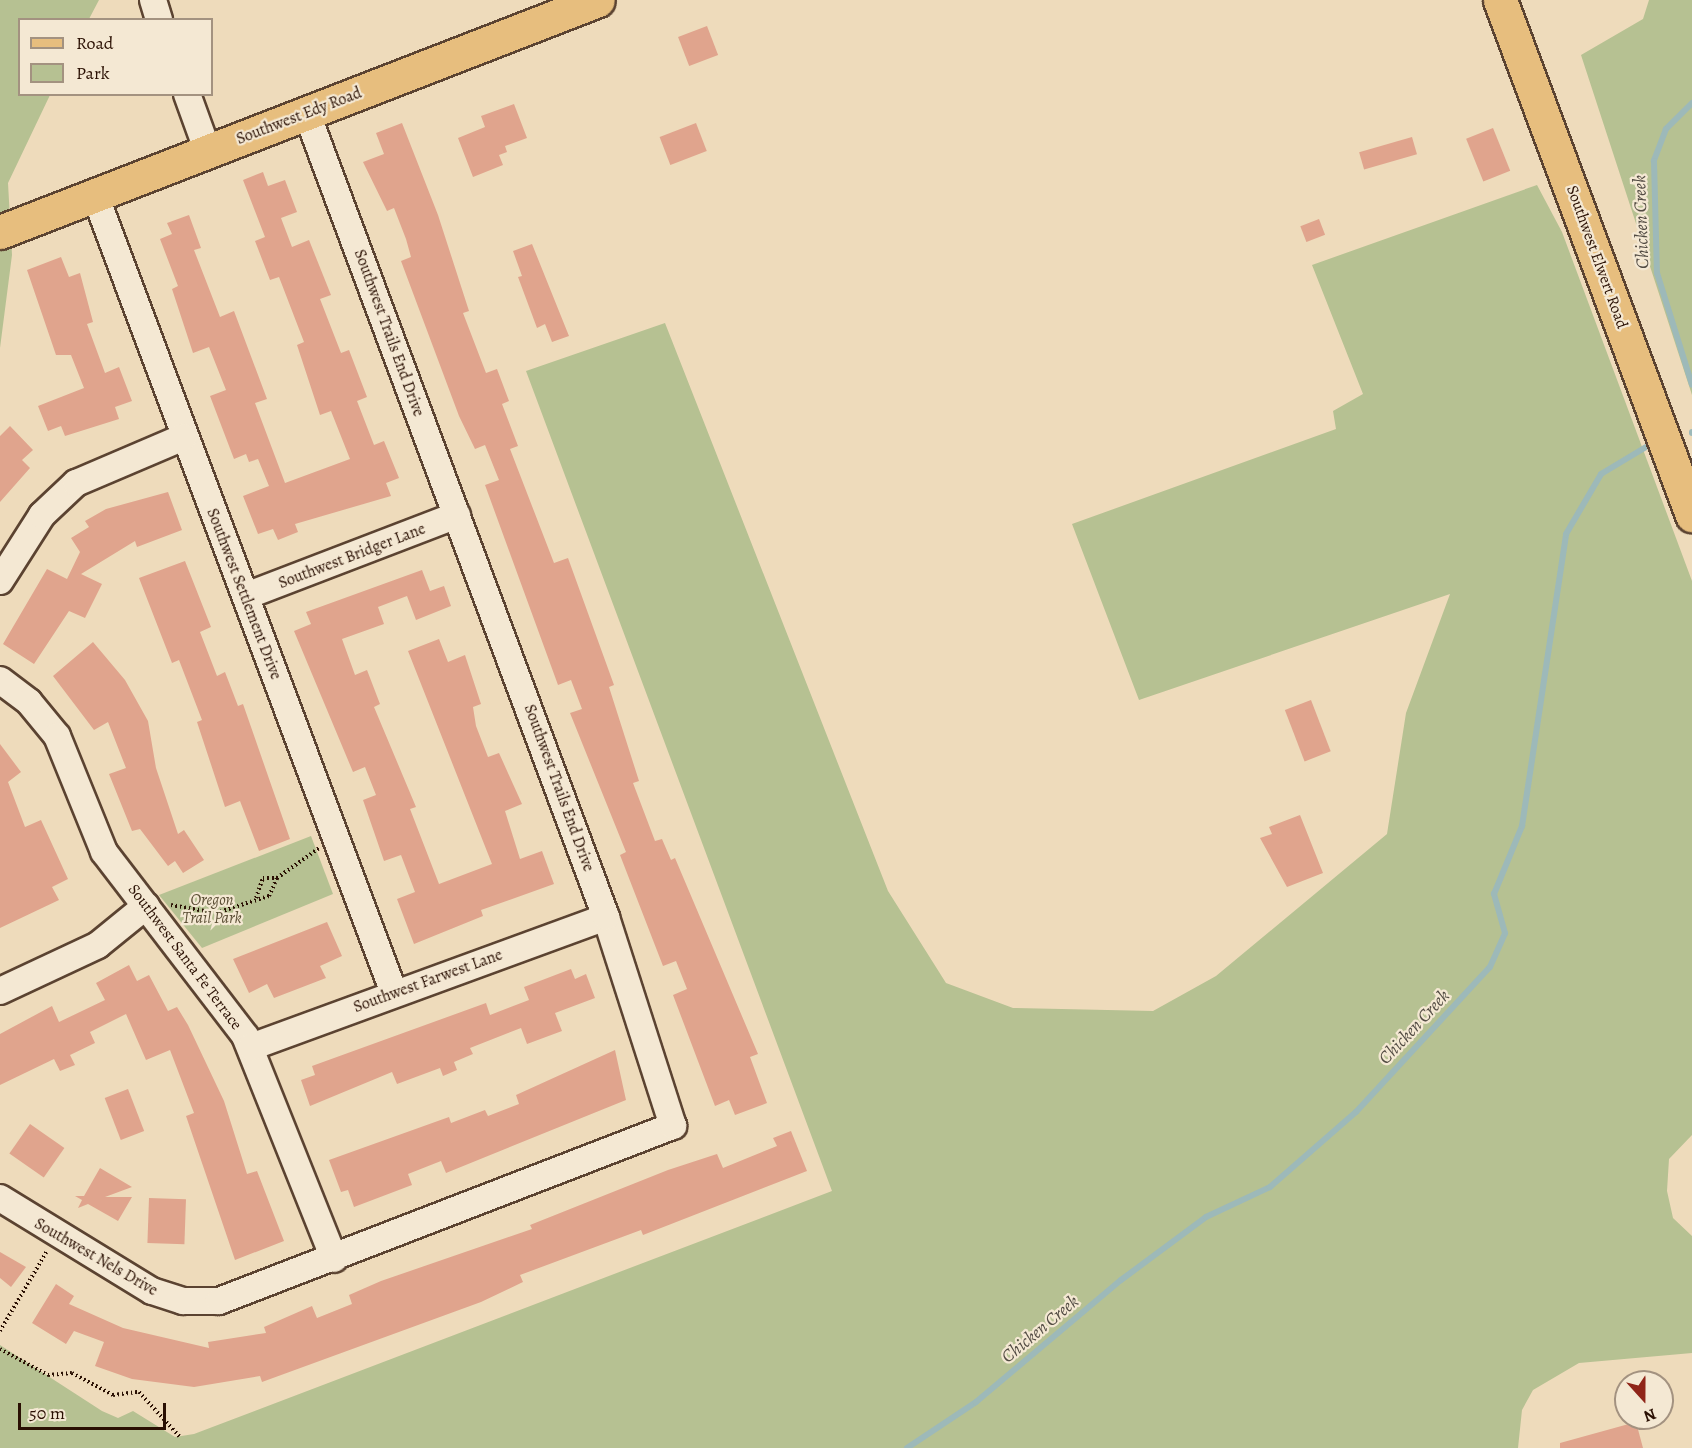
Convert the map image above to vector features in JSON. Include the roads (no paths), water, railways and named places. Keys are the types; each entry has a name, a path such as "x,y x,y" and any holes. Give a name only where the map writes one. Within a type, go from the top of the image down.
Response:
{"main road":[{"name":"Southwest Edy Road","path":"0,232 598,0"},
{"name":"Southwest Elwert Road","path":"1500,0 1692,516"}],"street":[{"path":"153,0 158,18"},
{"path":"188,96 208,152"},
{"name":"Southwest Trails End Drive","path":"307,114 606,917 673,1126 334,1259"},
{"name":"Southwest Settlement Drive","path":"96,195 184,437 246,596 393,993"},
{"path":"0,581 42,515 76,483 184,437"},
{"name":"Southwest Bridger Lane","path":"246,596 457,515"},
{"name":"Southwest Santa Fe Terrace","path":"0,680 29,702 57,736 96,837 251,1047 334,1259"},
{"path":"0,991 98,945 150,912"},
{"name":"Southwest Farwest Lane","path":"251,1047 393,993 606,917"},
{"name":"Southwest Nels Drive","path":"0,1198 152,1291 200,1303 235,1297 334,1259"}],"waterway":[{"name":"Chicken Creek","path":"1692,103 1666,129 1654,161 1657,273 1692,385"},
{"name":"Chicken Creek","path":"907,1448 976,1402 1121,1280 1206,1217 1270,1187 1356,1112 1490,967 1505,933 1494,894 1522,826 1566,534 1601,474 1646,447"}],"park label":[{"name":"Oregon Trail Park","path":"212,909"}]}
